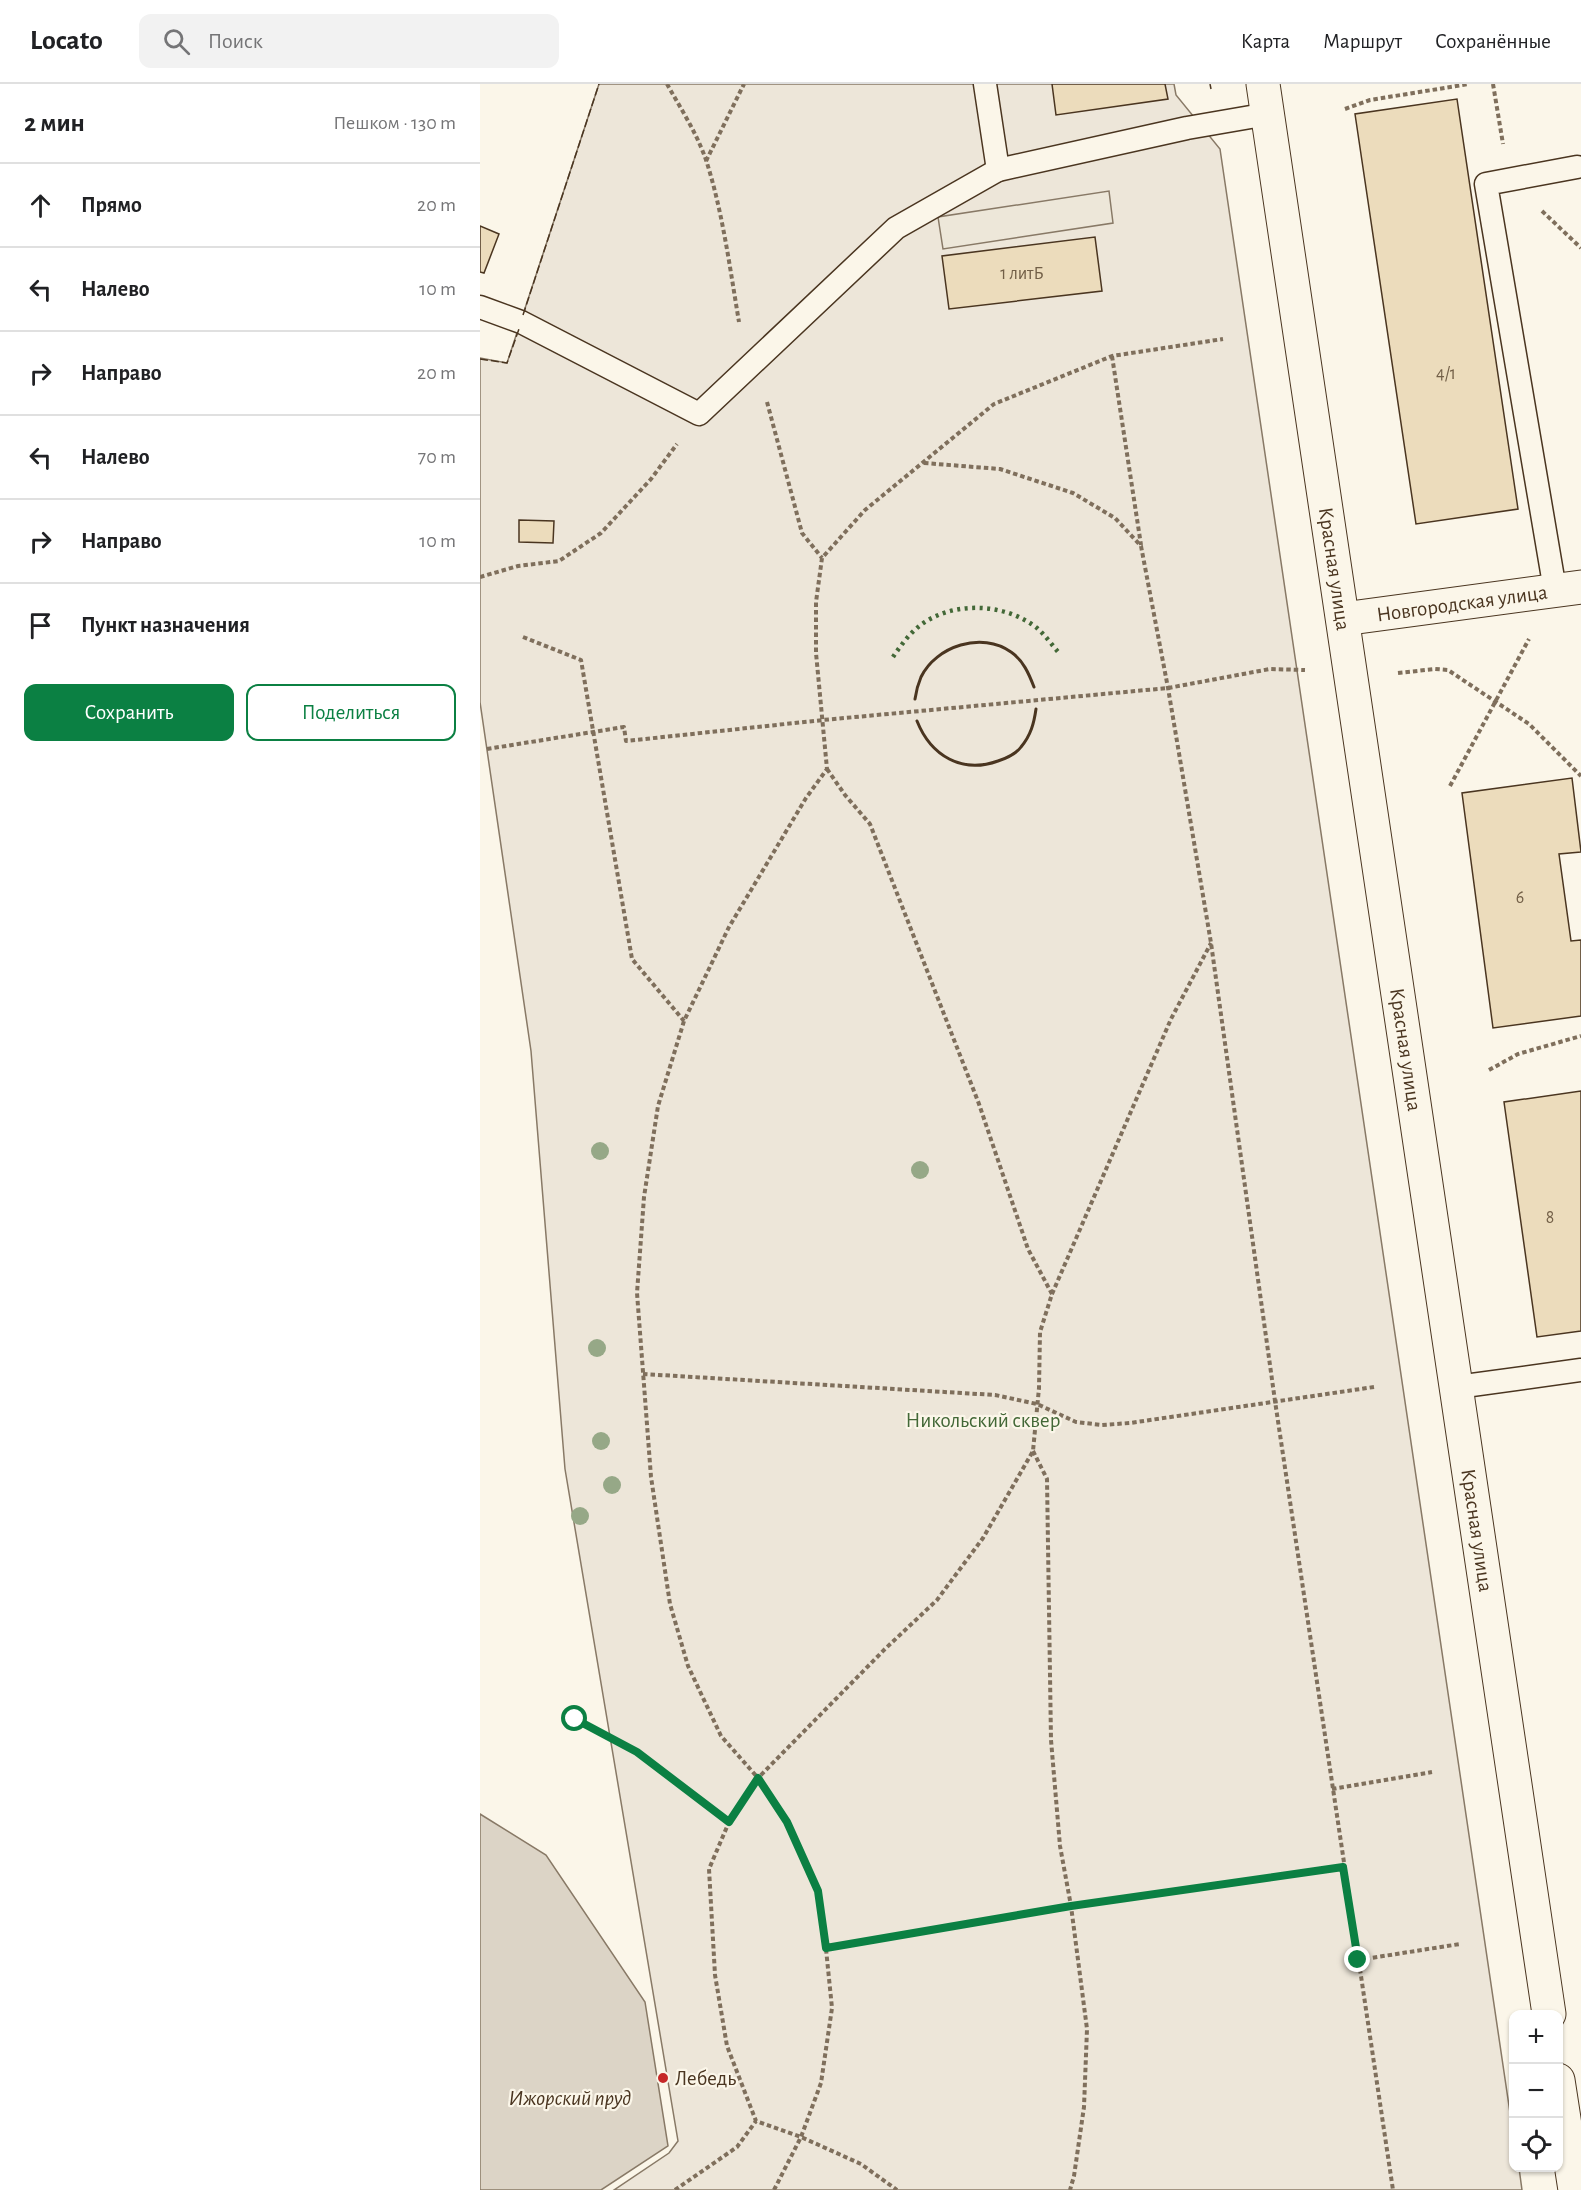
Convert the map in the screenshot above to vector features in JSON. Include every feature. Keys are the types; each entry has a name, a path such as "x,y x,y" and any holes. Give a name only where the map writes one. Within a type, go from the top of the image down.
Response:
{"main road":[{"name":"Красная улица","path":"1266,99 1548,2010"},
{"name":"Новгородская улица","path":"1343,619 1568,588"},
{"path":"1563,2112 1575,2190"}],"lane":[{"path":"986,84 998,170"},
{"path":"480,307 521,322 699,414 896,228 998,170 1186,128 1266,99"},
{"path":"1568,588 1486,184 1577,167"},
{"path":"1457,1387 1581,1370"}],"path":[{"path":"667,84 683,111 706,161 722,226 742,338 762,384 801,533 822,558"},
{"path":"706,161 744,84"},
{"path":"1345,110 1370,100 1469,84"},
{"path":"1493,84 1509,180"},
{"path":"1052,1294 1028,1249 979,1104 870,824 845,795 827,769 816,652 816,602 822,558 865,510 994,404 1112,356 1223,339"},
{"path":"1112,356 1141,546 1168,688 1211,942 1275,1401 1393,2190"},
{"path":"480,577 518,566 560,561 601,533 651,479 699,414"},
{"path":"923,463 1000,469 1073,493 1115,518 1141,546"},
{"path":"1450,786 1496,702 1568,588"},
{"path":"523,637 580,660 632,959 684,1021"},
{"path":"487,750 624,727 626,741 1168,688 1270,669 1305,670"},
{"path":"1398,674 1434,669 1448,670 1528,724 1581,776"},
{"path":"774,2190 801,2137 821,2083 832,2008 818,1891 787,1822 758,1778 721,1736 688,1666 669,1604 651,1477 637,1293 644,1197 658,1106 684,1021 729,927 806,798 827,769"},
{"path":"897,2190 861,2164 801,2137 756,2121 727,2046 715,1975 709,1869 729,1822 758,1778 885,1649 937,1600 983,1538 1033,1450 1040,1332 1052,1294 1171,1019 1211,942"},
{"path":"1488,1070 1518,1054 1581,1036"},
{"path":"643,1374 995,1395 1037,1404 1076,1422 1102,1425 1130,1423 1374,1387"},
{"path":"1033,1450 1047,1479 1051,1740 1060,1846 1088,2029 1084,2107 1070,2190"},
{"path":"575,1719 637,1752 729,1822"},
{"path":"1332,1789 1432,1772"},
{"path":"826,1948 1071,1906 1343,1867"},
{"path":"1358,1960 1460,1944"},
{"path":"675,2190 737,2147 756,2121"}],"green space":[{"name":"Никольский сквер","path":"599,84 1174,84 1176,95 1220,149 1509,2106 1509,2172 1520,2172 1522,2190 614,2190 669,2153 678,2141 565,1469 531,1051 480,702 480,358 507,363"}],"shaded area":[{"path":"1109,191 1113,223 943,249 938,217"}],"water":[{"name":"Ижорский пруд","path":"480,1814 546,1855 645,2002 668,2146 601,2190 480,2190"}],"building":[{"path":"1052,84 1165,84 1168,99 1056,115"},
{"path":"1457,99 1518,509 1416,524 1355,114"},
{"path":"480,226 499,234 484,273 480,272"},
{"path":"1095,237 1102,291 949,309 942,256"},
{"path":"519,520 554,521 553,543 519,542"},
{"path":"1572,778 1581,852 1559,854 1571,941 1581,940 1581,1016 1493,1028 1462,793"},
{"path":"1581,1091 1581,1331 1537,1337 1504,1102"}],"hedge":[{"path":"893,657 910,635 926,621 958,609 972,608 1000,611 1026,621 1037,628 1059,653"}],"fence":[{"path":"523,315 599,84"},
{"path":"1210,84 1211,89"},
{"path":"480,359 507,363 519,329"}],"wall":[{"path":"915,699 921,677 937,657 961,645 974,643 987,643 1011,652 1028,672 1034,687"},
{"path":"917,721 930,744 949,759 972,765 985,764 1005,759 1019,749 1030,733 1036,709"}],"place":[{"name":"Лебедь","path":"663,2078"}],"route":[{"path":"575,1719 637,1752 729,1822 758,1778 787,1822 818,1891 826,1948 1071,1906 1343,1867 1358,1960"}]}
